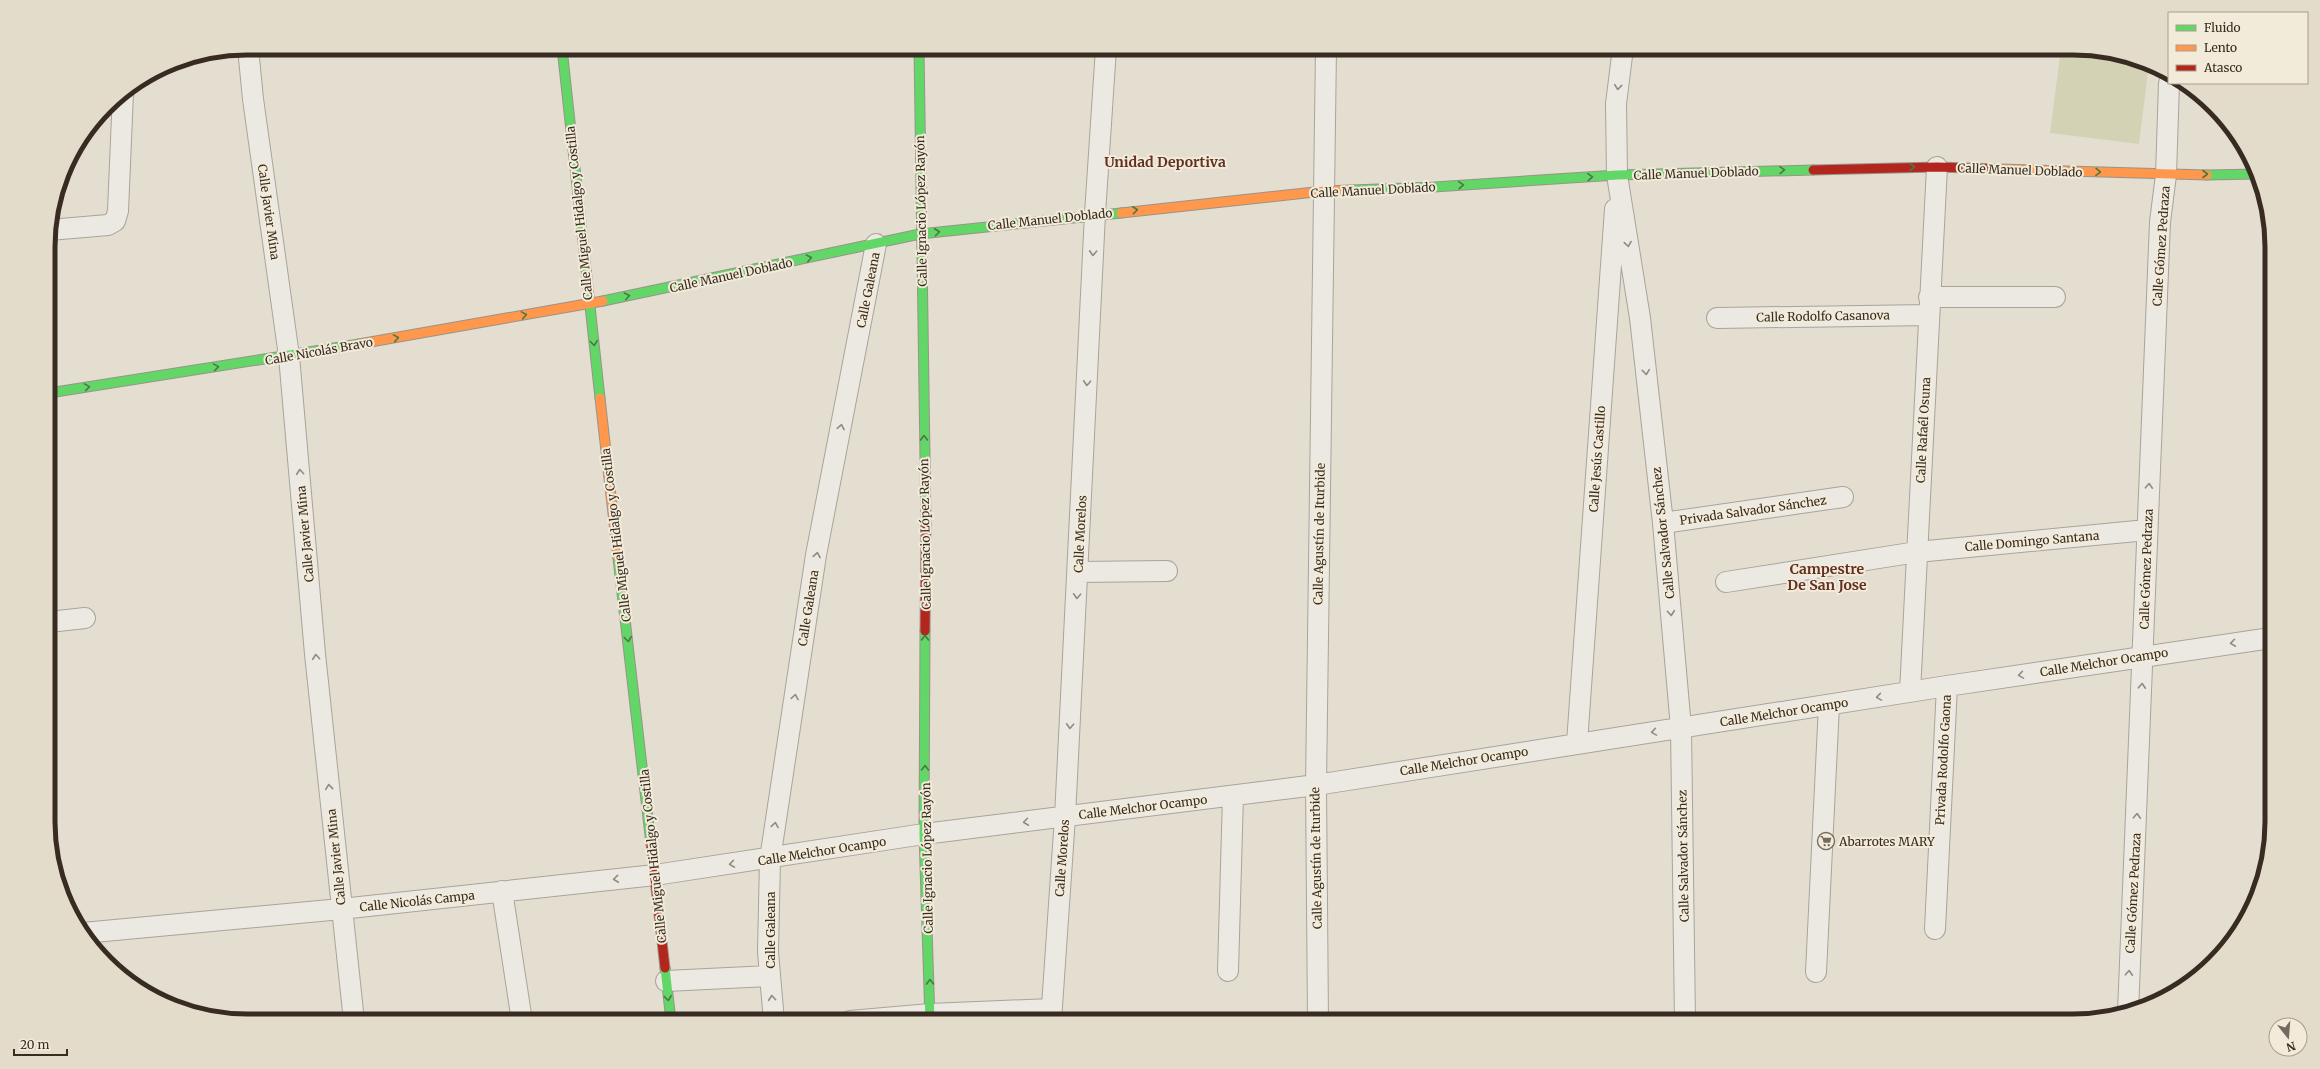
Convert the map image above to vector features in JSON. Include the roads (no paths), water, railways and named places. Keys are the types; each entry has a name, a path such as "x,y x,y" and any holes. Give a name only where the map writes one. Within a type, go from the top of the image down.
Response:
{"street":[{"name":"Calle Javier Mina","path":"249,55 253,99 289,356 341,909 353,1014"},
{"name":"Calle Miguel Hidalgo y Costilla","path":"563,55 589,304 670,1014"},
{"name":"Calle Ignacio López Rayón","path":"919,55 920,234 926,555 924,834 930,1014"},
{"name":"Calle Morelos","path":"1051,1014 1065,817 1095,214 1106,55"},
{"name":"Calle Agustín de Iturbide","path":"1318,1014 1316,785 1326,55"},
{"name":"Calle Salvador Sánchez","path":"1621,55 1616,104 1617,175 1640,318 1663,523 1681,728 1685,1014"},
{"name":"Calle Gómez Pedraza","path":"2128,1006 2144,656 2147,530 2160,222 2166,175 2169,84"},
{"path":"56,230 108,225 115,221 118,211 123,101"},
{"name":"Calle Manuel Doblado","path":"589,304 920,234 1095,214 1324,191 1434,187 1617,175 1937,167 2166,175"},
{"name":"Calle Rafaél Osuna","path":"1910,692 1937,167"},
{"name":"Calle Gómez Pedraza","path":"2166,175 2250,174"},
{"name":"Calle Jesús Castillo","path":"1577,743 1617,175"},
{"name":"Calle Galeana","path":"773,1014 768,952 770,859 816,555 876,244"},
{"name":"Calle Rodolfo Casanova","path":"1717,318 1929,306 2055,296"},
{"name":"Calle Nicolás Bravo","path":"55,392 289,356 589,304"},
{"name":"Privada Salvador Sánchez","path":"1663,523 1843,497"},
{"name":"Calle Domingo Santana","path":"1726,582 1917,552 2147,530"},
{"path":"1078,572 1167,572"},
{"path":"55,621 85,618"},
{"name":"Calle Melchor Ocampo","path":"655,876 924,834 1316,785 1947,686 2265,639"},
{"name":"Privada Rodolfo Gaona","path":"1935,929 1947,686"},
{"path":"1816,972 1829,705"},
{"path":"1228,971 1233,796"},
{"name":"Calle Nicolás Campa","path":"90,932 341,909 655,876"},
{"path":"502,891 521,1014"},
{"path":"666,981 770,976"}],"place":[{"name":"Abarrotes MARY","path":"1826,841"}],"district":[{"name":"Unidad Deportiva","path":"1165,162"},
{"name":"Campestre De San Jose","path":"1827,578"}]}
